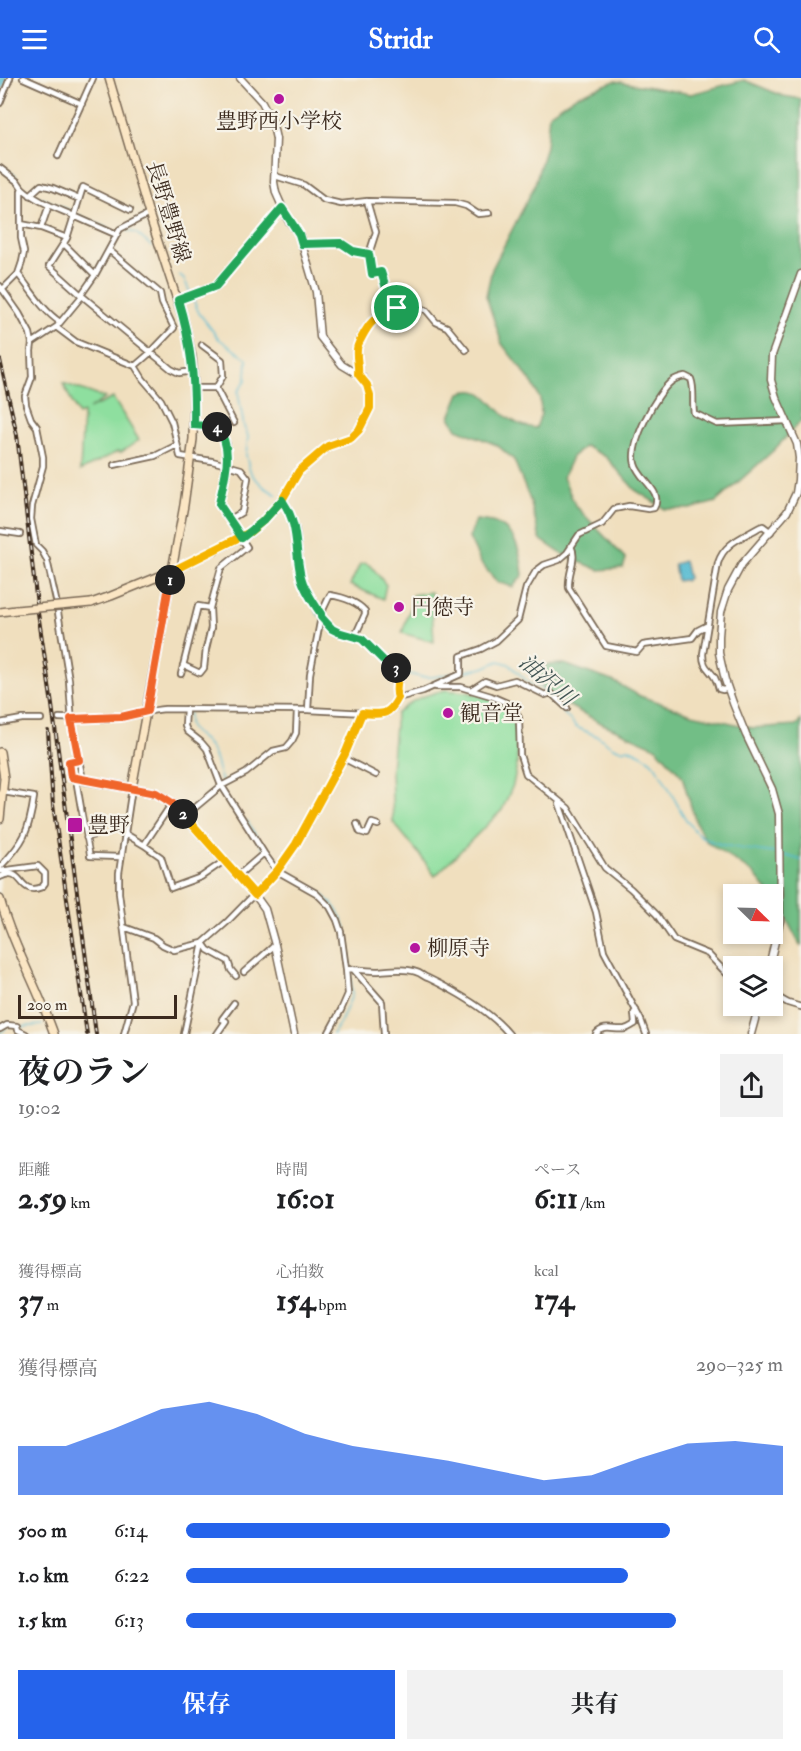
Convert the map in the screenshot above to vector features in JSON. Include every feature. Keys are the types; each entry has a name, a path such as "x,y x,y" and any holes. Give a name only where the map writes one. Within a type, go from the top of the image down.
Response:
{"main road":[{"name":"長野豊野線","path":"109,78 149,214 182,298 194,388 191,457 132,788"},
{"path":"0,612 91,603 172,571"},
{"path":"0,752 4,778 0,819"},
{"path":"80,779 132,788"},
{"path":"0,899 6,920 54,1034"}],"street":[{"path":"0,103 10,78"},
{"path":"23,78 82,104"},
{"path":"58,156 93,78"},
{"path":"172,571 242,538 263,521 282,500 299,471 328,446 351,438 359,430 370,408 367,385 358,374 342,365 320,337 316,292 299,234 282,208 276,193 274,182 276,139 272,121 262,102 240,78"},
{"path":"0,168 22,188 49,205 117,235"},
{"path":"275,176 304,185 324,200 341,204 367,201 456,202 478,214 489,213"},
{"path":"32,193 41,185 79,199"},
{"path":"130,210 83,187 65,241 49,266 81,296 171,369 179,373 193,371"},
{"path":"22,188 21,238 24,252 18,273 1,288 19,313 30,333 32,343 32,377 25,396 31,419 37,427 44,457 31,519 36,545 46,560 56,600 69,680 71,719 79,760 81,808 90,856 120,857"},
{"path":"367,201 376,232 369,254 372,274 381,272 388,294 397,308"},
{"path":"41,228 49,205"},
{"path":"182,298 216,286 282,208"},
{"path":"32,343 58,325 81,296 120,229 149,214"},
{"path":"21,224 41,228 65,241 95,275"},
{"path":"302,244 341,243 353,251 369,254"},
{"path":"108,250 160,293 162,303 174,328 135,366"},
{"path":"18,273 58,325 76,342 135,366 160,400 172,422 180,456 241,469 248,478 242,513 229,520"},
{"path":"771,956 780,921 779,814 772,789 746,735 728,688 719,653 718,636 721,612 728,590 742,564 787,512 796,493 799,458 797,444 771,380 772,355 801,274"},
{"path":"358,374 357,347 369,324 397,308 411,306 426,310 436,322 447,327 466,350"},
{"path":"202,345 222,360 223,376 216,388"},
{"path":"398,698 435,687 460,671 461,656 481,649 496,640 518,620 526,588 536,571 567,554 579,535 602,524 614,509 629,506 650,509 655,505 656,494 635,465 634,446 658,396 674,380 685,376 691,379 694,413 717,423 787,421"},
{"path":"194,388 216,388"},
{"path":"216,388 234,423"},
{"path":"183,665 200,673 204,668 211,628 210,608 221,568 247,547 219,504 226,466 227,444 218,427 194,425"},
{"path":"114,465 155,456 177,445"},
{"path":"58,718 121,717 165,709 308,710 385,714 393,708 398,698 396,694 399,671 387,664 362,639 332,629 321,617 301,580 296,530 282,500"},
{"path":"728,688 719,689 716,679 705,668 703,662 714,580 720,554 730,544 760,527 764,526 771,532"},
{"path":"0,531 20,534"},
{"path":"571,546 574,558 568,580 569,588 606,646 636,652 643,645 692,638 698,630 708,626"},
{"path":"308,710 310,674 321,617 330,595 338,596 362,607 365,611 355,636"},
{"path":"181,674 198,606 210,608"},
{"path":"471,690 485,681 496,685 515,680 548,694 567,708"},
{"path":"435,687 461,687 507,703 516,712 520,724 520,755 526,774 568,808 604,868 631,889 657,915 674,940 708,954 723,970"},
{"path":"186,709 187,732 207,749 221,786 264,853 277,871 316,893 330,907 341,932 348,994 328,1034"},
{"path":"185,816 221,786 246,773 273,751 286,748 296,733 297,710"},
{"path":"124,927 154,938 174,950 203,943 255,895 277,871 296,844 343,758 362,713"},
{"path":"0,723 22,719 41,719"},
{"path":"343,758 376,775"},
{"path":"79,760 69,762 71,777 80,779"},
{"path":"123,1034 133,1001 119,892 120,857 132,788 156,793 172,803 265,909 294,1034"},
{"path":"0,869 18,848 28,828 34,797 2,794"},
{"path":"558,800 597,912 604,951 641,1020 645,1034"},
{"path":"144,845 172,803"},
{"path":"357,824 360,832 367,834 372,823 378,825"},
{"path":"124,833 161,858 171,888 201,877 224,861"},
{"path":"86,838 100,834"},
{"path":"243,872 264,853"},
{"path":"0,869 38,867 45,873 45,883 42,887 31,890 14,875 8,874 0,877"},
{"path":"203,943 208,950 228,961 236,976"},
{"path":"184,1034 203,943"},
{"path":"244,972 275,945"},
{"path":"346,969 377,971 393,969 417,972 471,1002 509,1034"},
{"path":"353,969 382,1002 384,1034"},
{"path":"783,1000 801,1006"},
{"path":"218,1034 226,1021 222,1019 234,1003"},
{"path":"596,1034 607,1028 626,1029 634,1024 636,1010"},
{"path":"751,1034 756,1016"},
{"path":"0,1029 7,1025 17,1026 18,1030 26,1034"}],"green space":[{"path":"744,80 783,96 801,99 801,421 774,450 716,502 690,509 665,509 635,490 606,457 585,446 572,457 563,477 575,505 626,559 623,568 599,570 562,554 540,539 530,500 514,460 497,445 457,429 450,417 460,393 468,391 480,392 506,416 522,425 536,428 541,414 540,399 533,384 502,344 486,296 492,269 534,187 546,146 549,114 576,96 615,81 691,94"},
{"path":"63,383 105,398 89,409 113,398 139,440 120,453 119,451 80,471 83,413 78,415"},
{"path":"476,520 495,523 513,538 519,552 523,575 513,587 497,582 481,563 469,538"},
{"path":"366,563 386,585 383,599 350,585 360,564"},
{"path":"431,592 434,642 402,633 412,595"},
{"path":"564,664 615,682 640,696 692,714 753,728 796,725 801,720 801,947 783,913 783,884 762,884 753,873 706,841 696,823 682,776 656,747 603,724 545,693 538,675 543,665"},
{"path":"445,690 489,697 498,702 511,715 517,734 517,765 513,785 502,810 435,876 393,822 391,770 396,714 419,698"}],"water":[{"path":"684,561 688,578 685,581 677,581 674,564"}],"waterway":[{"path":"0,86 3,78"},
{"name":"油沢川","path":"0,165 16,176"},
{"name":"油沢川","path":"39,197 73,212"},
{"name":"油沢川","path":"78,215 113,231"},
{"name":"油沢川","path":"128,231 136,233 151,246"},
{"name":"油沢川","path":"180,275 199,313 219,339 247,359 246,380 238,392 244,427 248,436 246,455 252,475 264,487 277,495"},
{"name":"油沢川","path":"291,524 295,546"},
{"name":"油沢川","path":"305,591 319,616"},
{"name":"油沢川","path":"322,622 339,636 345,636"},
{"name":"油沢川","path":"401,672 421,677 433,677 483,668 499,661 509,664 530,684 539,687 544,692"},
{"name":"油沢川","path":"387,666 396,671"},
{"name":"油沢川","path":"548,695 576,727 599,737 611,746 621,750 628,748 650,760 682,813 696,832 704,838 729,846 776,853"},
{"path":"189,711 189,725 211,750 222,782"},
{"path":"247,821 263,848"},
{"name":"油沢川","path":"780,854 801,860"},
{"path":"282,870 290,876"},
{"path":"302,882 316,890 338,912 346,932 350,966"},
{"path":"333,1034 352,995 350,971"},
{"path":"20,1027 42,1025"},
{"path":"0,1033 8,1027"}],"railway":[{"path":"0,360 17,435 38,613 96,1034"},
{"path":"48,731 53,805 87,1034"}],"place":[{"name":"豊野西小学校","path":"279,99"},
{"name":"円徳寺","path":"399,607"},
{"name":"観音堂","path":"448,713"},
{"name":"豊野","path":"75,825"},
{"name":"柳原寺","path":"415,948"}],"route":[{"path":"397,308 369,324 357,347 358,374 367,385 370,396 370,408 359,430 351,438 328,446 299,471 282,500 250,532 242,538 172,571 147,711 121,717 71,719 79,760 69,762 71,777 156,793 164,797 185,816 255,895 277,871 296,844 345,754 362,713 385,714 393,708 398,698 396,694 399,669 387,664 362,639 332,629 321,617 301,580 296,530 282,500 263,521 250,532 242,538 219,504 226,466 227,444 218,427 194,425 192,357 178,300 216,286 282,208 299,234 302,244 341,243 353,251 369,254 372,274 381,272 388,294 397,308"}]}
